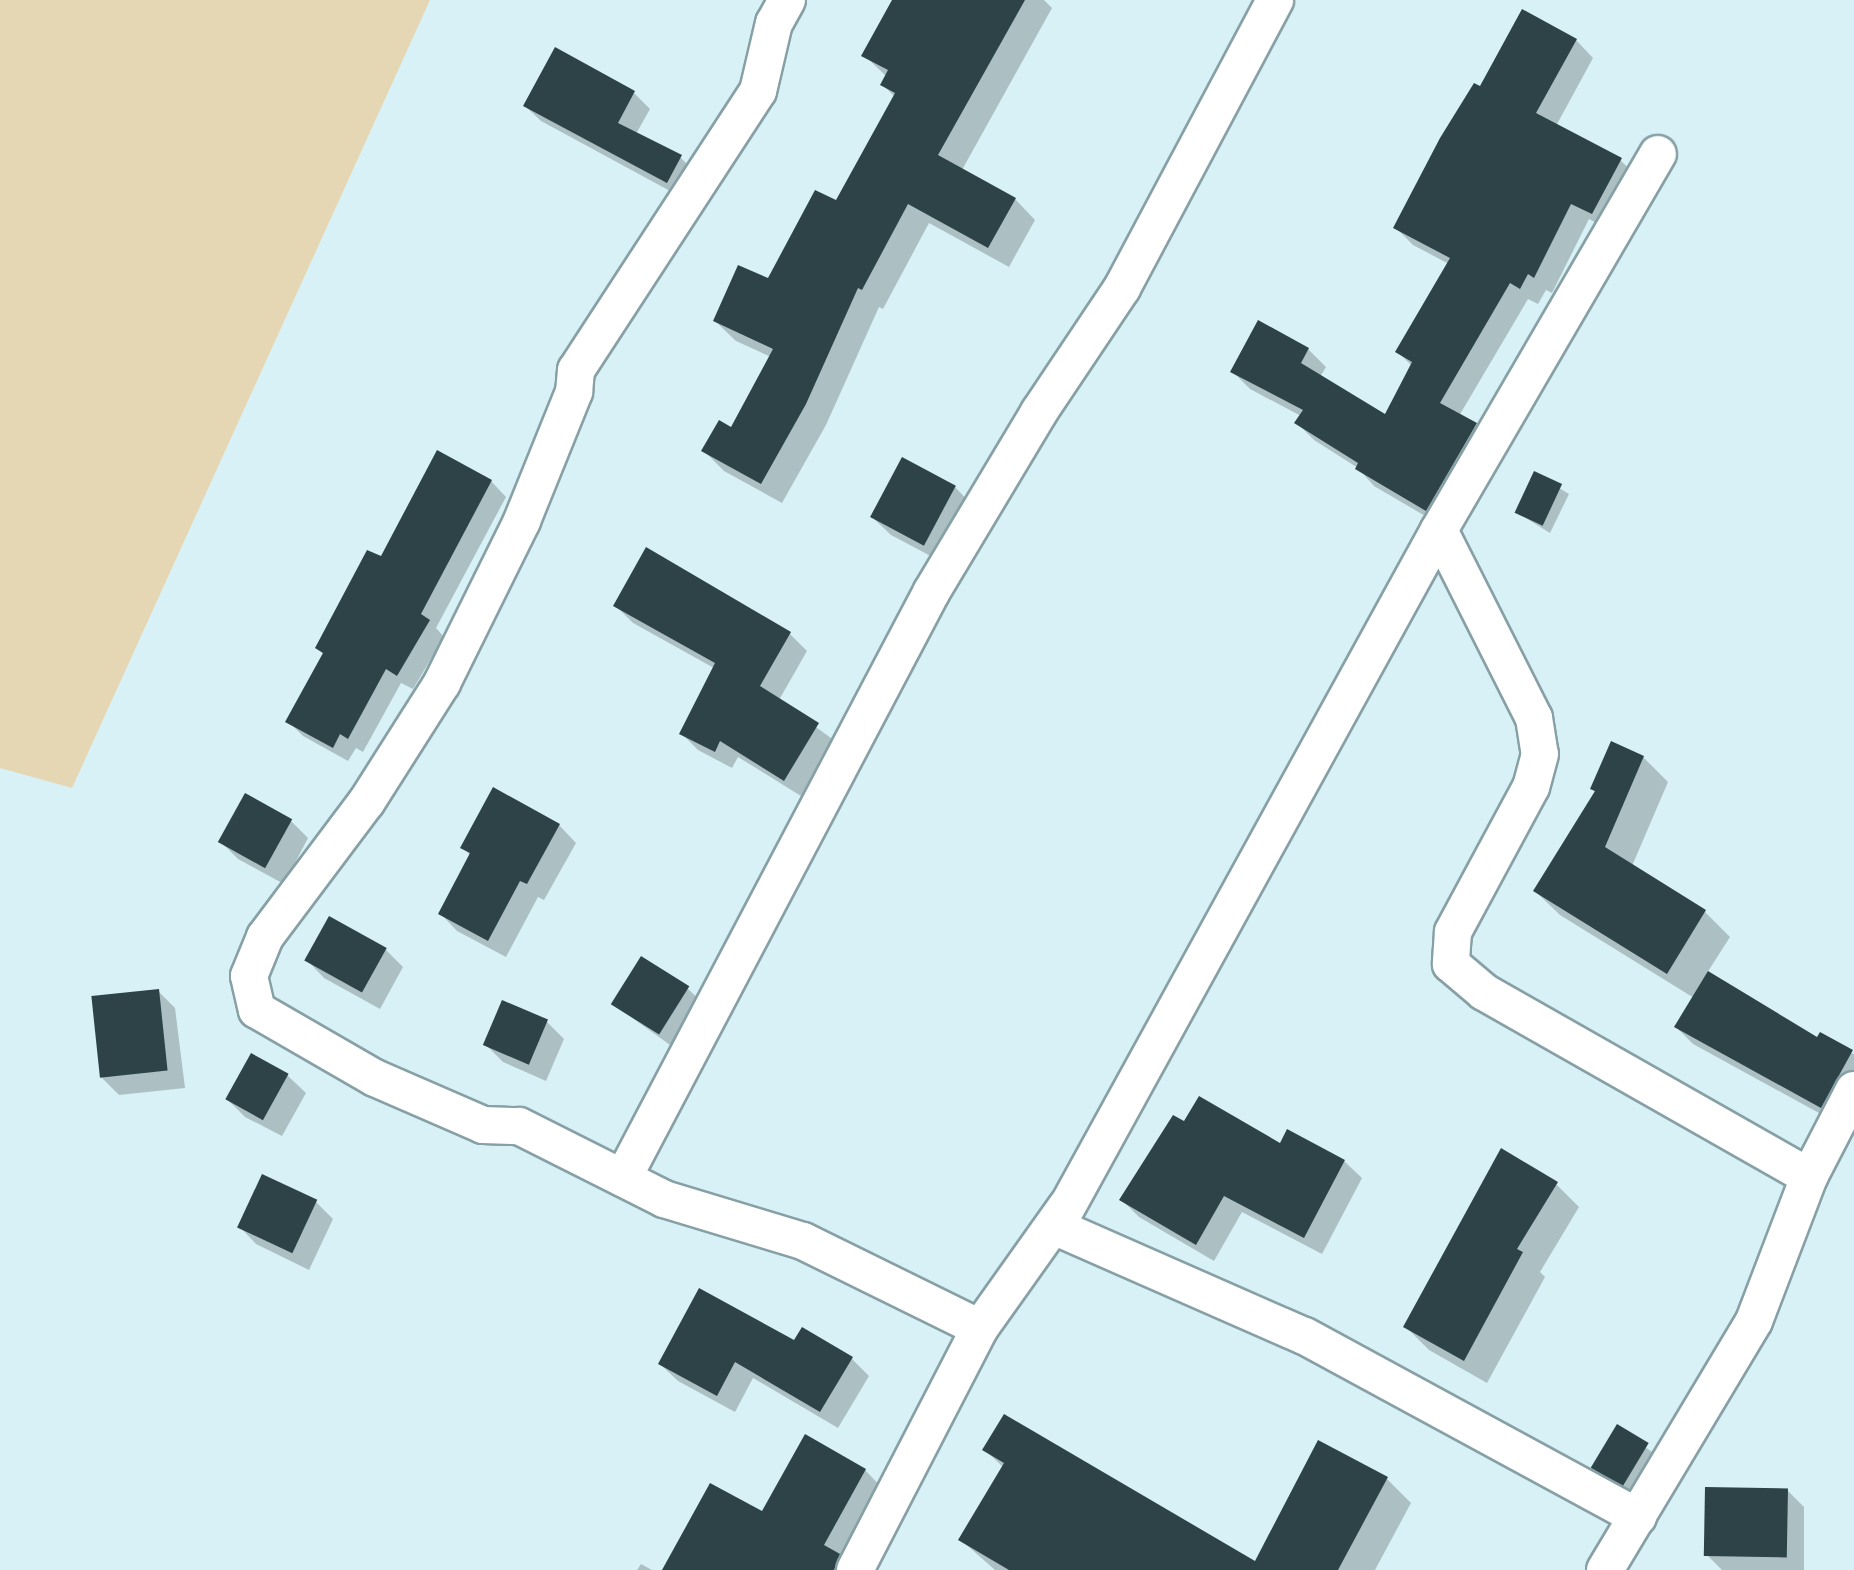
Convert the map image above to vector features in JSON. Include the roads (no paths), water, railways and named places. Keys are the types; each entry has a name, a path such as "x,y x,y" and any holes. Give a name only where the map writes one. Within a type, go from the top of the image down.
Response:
{"street":[{"path":"787,0 774,23 758,91 576,370 574,392 522,521 442,683 367,801 265,937 249,976 257,1010 375,1078 483,1125 519,1126 664,1199 803,1241 980,1328"},
{"path":"623,1178 932,591 1039,412 1122,288 1275,0"},
{"path":"1638,1517 1304,1336 1056,1227 1439,530 1658,154"},
{"path":"1439,530 1534,718 1540,754 1531,787 1453,932 1451,964 1484,992 1809,1177"},
{"path":"1605,1570 1754,1321 1809,1177 1854,1090"},
{"path":"855,1570 980,1328 1071,1199"}]}
